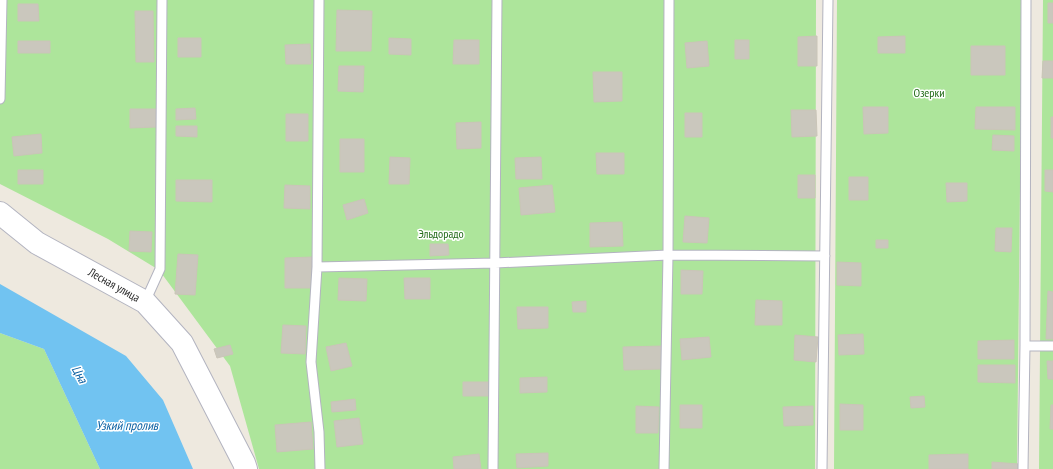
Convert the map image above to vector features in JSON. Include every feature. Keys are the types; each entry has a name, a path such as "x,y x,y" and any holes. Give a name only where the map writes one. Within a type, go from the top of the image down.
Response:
{"street":[{"name":"Лесная улица","path":"0,213 37,243 145,302 182,344 246,469"}],"lane":[{"path":"0,99 2,0"},
{"path":"145,302 160,269 162,0"},
{"path":"319,0 317,267 311,362 319,432 320,469"},
{"path":"493,469 497,0"},
{"path":"664,469 668,255 669,0"},
{"path":"822,469 828,0"},
{"path":"1023,469 1025,346 1026,0"},
{"path":"317,267 495,263 668,255 825,256"},
{"path":"1025,346 1053,346"}],"green space":[{"name":"Эльдорадо","path":"0,0 816,0 815,469 259,469 230,366 159,270 108,239 0,184"},
{"name":"Озерки","path":"837,0 1022,0 1017,469 834,469"},
{"path":"1043,0 1053,0 1053,469 1039,469"},
{"path":"0,333 44,349 100,469 0,469"}],"water":[{"name":"Узкий пролив","path":"0,284 126,356 163,400 193,469 100,469 44,349 0,333"}],"building":[{"path":"1048,3 1053,3 1053,23 1048,23"},
{"path":"18,4 38,4 39,21 18,21"},
{"path":"337,10 372,11 371,51 336,51"},
{"path":"135,11 153,11 154,62 136,62"},
{"path":"817,36 817,66 798,66 798,37"},
{"path":"905,36 905,53 878,53 878,37"},
{"path":"178,38 201,38 201,57 178,57"},
{"path":"389,38 411,39 411,55 389,54"},
{"path":"454,40 479,40 479,64 453,64"},
{"path":"735,40 749,40 749,59 735,59"},
{"path":"18,41 50,41 50,53 18,53"},
{"path":"707,41 709,66 687,68 685,43"},
{"path":"310,44 311,64 286,64 285,45"},
{"path":"971,46 1005,46 1005,75 971,75"},
{"path":"1043,61 1053,61 1053,78 1042,78"},
{"path":"339,66 364,66 363,92 338,91"},
{"path":"593,72 622,72 622,101 594,102"},
{"path":"863,107 888,107 888,133 864,134"},
{"path":"976,107 1015,107 1015,130 975,129"},
{"path":"195,108 196,119 176,120 176,109"},
{"path":"130,109 157,109 157,127 130,128"},
{"path":"791,110 816,110 817,136 792,137"},
{"path":"685,113 702,113 702,137 685,137"},
{"path":"286,114 308,114 308,141 286,141"},
{"path":"1051,117 1053,117 1053,138 1051,138"},
{"path":"481,122 481,148 457,149 456,123"},
{"path":"176,126 197,126 197,137 176,136"},
{"path":"41,134 42,153 14,156 12,137"},
{"path":"993,135 1014,136 1014,151 992,150"},
{"path":"340,139 364,139 364,172 340,172"},
{"path":"596,153 624,153 624,174 597,174"},
{"path":"390,157 410,158 409,184 389,184"},
{"path":"541,157 542,179 516,179 515,158"},
{"path":"18,170 43,170 43,184 18,184"},
{"path":"1045,170 1053,170 1053,192 1045,191"},
{"path":"798,175 815,175 815,198 798,198"},
{"path":"849,177 868,177 868,200 849,200"},
{"path":"176,180 212,180 212,202 176,201"},
{"path":"946,183 967,183 967,201 947,202"},
{"path":"285,185 310,186 310,209 284,208"},
{"path":"552,185 555,212 521,215 519,188"},
{"path":"364,199 368,213 347,220 343,205"},
{"path":"685,216 709,218 707,243 683,242"},
{"path":"622,222 623,246 590,247 590,223"},
{"path":"996,228 1012,228 1011,252 995,251"},
{"path":"130,231 152,232 151,252 129,251"},
{"path":"876,240 888,240 888,248 876,248"},
{"path":"430,244 448,244 449,255 430,256"},
{"path":"178,254 198,255 195,295 175,294"},
{"path":"312,257 313,288 285,288 285,258"},
{"path":"837,262 861,263 861,286 837,285"},
{"path":"681,270 703,271 702,294 681,294"},
{"path":"339,278 367,279 366,301 338,300"},
{"path":"404,278 430,278 430,299 405,299"},
{"path":"1048,291 1053,292 1053,339 1046,339"},
{"path":"756,300 782,301 782,325 755,325"},
{"path":"586,301 586,312 573,312 572,302"},
{"path":"517,307 548,307 548,328 518,329"},
{"path":"283,325 306,326 305,354 281,353"},
{"path":"863,334 864,354 839,355 838,335"},
{"path":"795,335 818,337 816,362 794,360"},
{"path":"709,337 711,357 682,360 680,339"},
{"path":"1014,340 1014,359 978,359 978,341"},
{"path":"346,343 352,366 331,371 326,347"},
{"path":"230,345 233,354 217,358 214,349"},
{"path":"662,346 662,369 624,370 623,347"},
{"path":"1047,361 1053,361 1053,379 1048,379"},
{"path":"978,365 1015,365 1015,383 978,382"},
{"path":"547,377 547,392 520,393 520,378"},
{"path":"463,382 490,382 490,396 463,396"},
{"path":"924,396 925,407 911,408 910,397"},
{"path":"355,399 356,410 332,412 331,402"},
{"path":"840,404 863,405 863,430 840,430"},
{"path":"680,405 702,405 702,428 680,428"},
{"path":"1051,405 1053,405 1053,429 1050,429"},
{"path":"636,406 659,407 658,433 636,433"},
{"path":"813,406 813,425 784,426 783,407"},
{"path":"359,418 363,444 337,447 334,421"},
{"path":"311,422 313,449 277,452 275,425"},
{"path":"548,453 548,466 517,468 516,454"},
{"path":"479,454 481,469 454,469 453,457"},
{"path":"968,454 968,469 929,469 929,455"},
{"path":"992,462 1019,464 1019,469 992,469"}],"water label":[{"name":"Цна","path":"80,374"}]}
